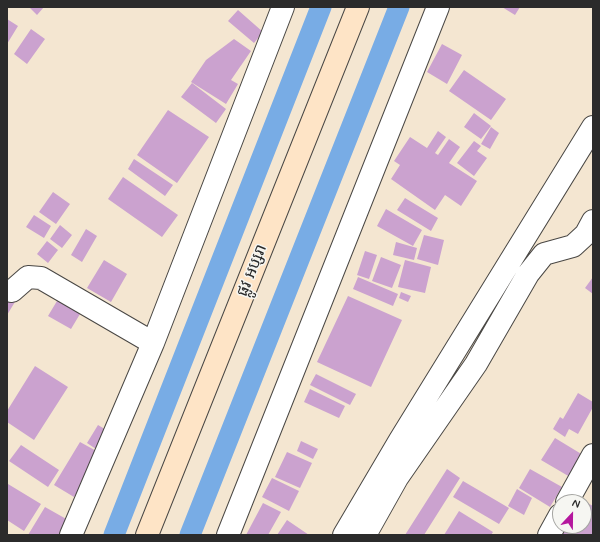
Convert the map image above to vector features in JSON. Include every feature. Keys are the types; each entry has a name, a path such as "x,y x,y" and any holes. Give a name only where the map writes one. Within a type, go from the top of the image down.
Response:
{"main road":[{"name":"ផ្លូវ អប្សរា","path":"147,535 358,7"}],"street":[{"path":"70,535 153,343 283,7"},
{"path":"228,535 438,7"},
{"path":"344,535 400,440 593,127"},
{"path":"365,535 397,478 476,364 528,274 544,254 573,246 586,234 593,221"},
{"path":"12,291 28,277 41,278 153,343"},
{"path":"571,494 593,455"}],"building":[{"path":"29,7 44,7 37,15"},
{"path":"502,7 520,7 515,15"},
{"path":"238,10 263,32 254,43 228,21"},
{"path":"7,19 18,26 7,44"},
{"path":"31,29 45,39 27,64 14,54"},
{"path":"234,39 251,51 231,80 238,84 226,104 191,82 206,60"},
{"path":"442,44 462,55 447,84 427,72"},
{"path":"464,70 506,99 491,120 449,91"},
{"path":"192,83 226,109 216,123 181,97"},
{"path":"168,110 209,137 177,183 137,155"},
{"path":"474,113 491,126 481,139 464,127"},
{"path":"491,127 499,133 490,149 481,144"},
{"path":"438,131 446,137 435,153 438,155 449,139 460,147 449,163 477,181 461,206 445,195 435,210 391,179 400,165 394,161 410,137 427,148"},
{"path":"474,141 481,146 477,151 487,158 474,176 457,163"},
{"path":"134,159 173,185 165,196 128,169"},
{"path":"123,177 178,215 162,237 108,199"},
{"path":"53,192 70,204 56,224 39,212"},
{"path":"405,198 438,218 431,231 397,210"},
{"path":"386,209 422,230 413,246 377,226"},
{"path":"34,215 51,226 44,238 26,227"},
{"path":"60,225 72,235 62,248 50,239"},
{"path":"86,229 97,236 82,262 71,255"},
{"path":"424,235 444,240 438,265 417,259"},
{"path":"47,241 58,250 48,263 37,254"},
{"path":"396,242 417,248 414,260 393,255"},
{"path":"365,251 377,255 369,279 357,275"},
{"path":"381,257 401,265 392,288 372,281"},
{"path":"104,260 127,274 111,302 87,288"},
{"path":"405,260 431,267 425,293 398,287"},
{"path":"358,277 398,294 393,306 353,289"},
{"path":"593,277 593,294 585,288"},
{"path":"7,290 18,297 7,315"},
{"path":"401,292 411,296 408,302 399,298"},
{"path":"60,296 83,309 71,329 48,316"},
{"path":"348,296 402,320 371,387 317,362"},
{"path":"35,366 68,387 34,440 7,422 7,411"},
{"path":"316,374 356,394 350,405 310,385"},
{"path":"310,389 345,406 339,418 304,402"},
{"path":"578,393 593,402 593,407 578,434 569,429 565,437 553,429 560,417 563,419"},
{"path":"98,425 108,431 96,449 87,443"},
{"path":"555,438 583,455 570,477 541,460"},
{"path":"301,441 318,449 313,459 297,451"},
{"path":"80,442 100,453 74,497 54,485"},
{"path":"21,445 59,470 48,487 9,461"},
{"path":"287,452 312,463 300,488 275,477"},
{"path":"447,469 460,478 424,535 405,535"},
{"path":"530,469 562,487 558,494 552,494 552,504 550,507 519,488"},
{"path":"272,478 299,491 289,511 262,497"},
{"path":"463,481 509,508 499,524 453,497"},
{"path":"8,484 41,504 24,531 7,520"},
{"path":"517,489 532,498 524,515 508,506"},
{"path":"263,503 281,512 268,535 246,535"},
{"path":"593,506 593,535 561,535 592,534"},
{"path":"45,507 68,520 59,535 28,535"},
{"path":"459,511 493,532 491,535 444,535"},
{"path":"287,520 309,535 277,535"}],"waterway":[{"path":"114,535 321,7"},
{"path":"190,535 399,7"}]}
